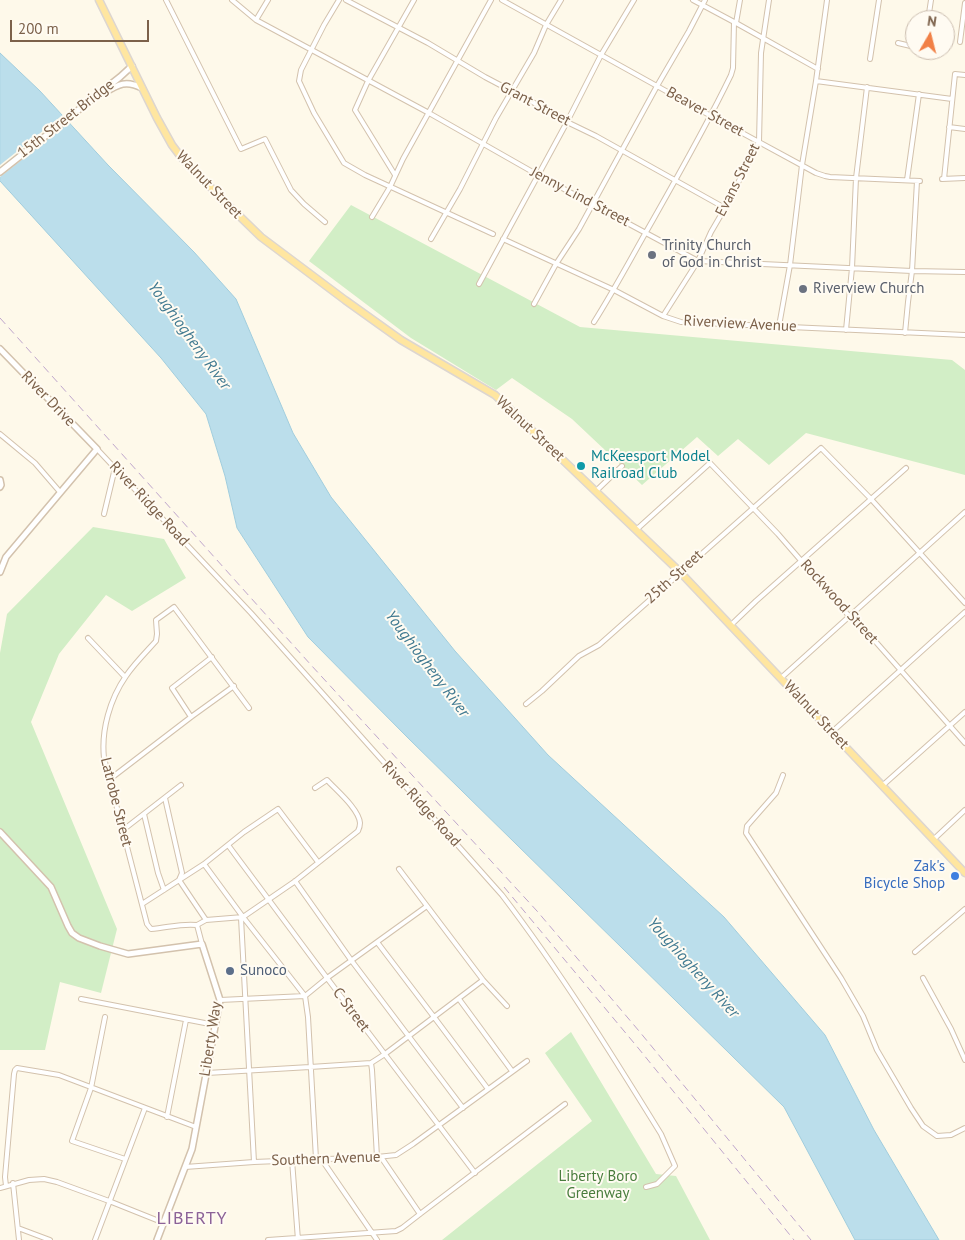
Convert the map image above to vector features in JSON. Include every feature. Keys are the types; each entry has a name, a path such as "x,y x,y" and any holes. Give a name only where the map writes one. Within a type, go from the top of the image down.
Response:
{"main road":[{"name":"Walnut Street","path":"100,0 168,140 181,157 261,237 401,340 495,395 680,572 965,873"}],"street":[{"path":"166,0 241,149 265,139 291,190 325,222"},
{"name":"Jenny Lind Street","path":"232,0 256,20 698,261 965,272"},
{"path":"256,20 268,0"},
{"path":"339,0 301,70 300,81 314,113 344,163 390,187 493,234"},
{"name":"Grant Street","path":"346,0 726,208"},
{"path":"395,175 355,110 368,81 414,0"},
{"path":"372,217 491,0"},
{"name":"Beaver Street","path":"502,0 802,166 826,176 918,181 912,271"},
{"path":"431,240 496,118 534,53 546,25 561,0"},
{"path":"479,284 601,56 634,0"},
{"path":"694,0 818,69"},
{"path":"534,304 556,264 579,230 705,0"},
{"path":"594,322 660,209 732,75 735,22 740,0"},
{"name":"Evans Street","path":"663,316 698,261 711,232 726,208 759,142 761,53 769,0"},
{"path":"779,326 790,265 802,166 827,0"},
{"path":"870,59 879,0"},
{"path":"960,42 965,4"},
{"path":"898,43 905,45"},
{"name":"15th Street Bridge","path":"0,172 117,82 132,66"},
{"path":"965,75 955,74 943,179 965,178"},
{"path":"816,81 952,99"},
{"path":"117,82 133,84 143,89"},
{"path":"846,330 852,268 856,178 867,87"},
{"path":"907,180 918,94"},
{"path":"949,127 965,129"},
{"name":"Riverview Avenue","path":"503,239 614,290 663,316 681,322 965,335"},
{"path":"905,333 912,271"},
{"name":"River Drive","path":"0,349 96,449"},
{"path":"0,434 35,463 60,492"},
{"name":"25th Street","path":"526,704 579,656 599,645 821,448 871,500"},
{"path":"0,572 6,558 96,449"},
{"name":"River Ridge Road","path":"96,449 252,613 502,895 525,925 587,1016 670,1151 675,1166 657,1184 646,1187"},
{"name":"Rockwood Street","path":"636,530 710,463 802,561 849,616 875,642 965,743"},
{"path":"596,491 622,466"},
{"path":"104,514 115,468"},
{"path":"731,625 906,468"},
{"path":"0,480 0,487"},
{"path":"871,500 965,603"},
{"path":"781,678 965,512"},
{"name":"Latrobe Street","path":"197,925 176,925 151,929 147,924 104,758 103,745 110,707 125,677 156,641 158,634 156,620 174,607 212,657"},
{"path":"832,732 965,612"},
{"path":"88,638 125,677"},
{"path":"191,717 172,688 212,657 250,708"},
{"path":"110,779 234,686"},
{"path":"882,786 965,712"},
{"path":"783,775 776,793 747,826 746,833 841,978 863,1016 877,1050 923,1126 936,1136 950,1135 965,1128"},
{"path":"0,832 50,887 68,926 72,933 79,938 128,954 202,944 197,925 206,920 242,917 295,881 358,831 360,824 358,817 350,805 327,780 315,788"},
{"path":"123,830 181,785"},
{"path":"165,798 182,873 179,880"},
{"path":"142,904 204,864 244,832 278,809 318,862"},
{"path":"933,840 965,810"},
{"path":"144,814 164,890"},
{"name":"C Street","path":"228,845 326,978 475,1173"},
{"path":"204,864 242,917 305,996 308,1017 316,1159"},
{"path":"399,869 483,980 507,1006"},
{"path":"179,880 206,920"},
{"path":"295,881 351,960 463,1108"},
{"path":"220,1000 305,996 326,978 427,906"},
{"path":"915,952 965,909"},
{"path":"242,917 254,1162"},
{"path":"377,942 488,1089"},
{"name":"Liberty Way","path":"157,1240 192,1149 220,1000 202,944"},
{"path":"923,978 951,1029 965,1060"},
{"path":"207,1073 371,1063 483,980"},
{"path":"459,998 512,1071"},
{"path":"80,999 215,1026"},
{"path":"105,1017 91,1088 72,1141 125,1159"},
{"path":"167,1117 186,1020"},
{"name":"Southern Avenue","path":"185,1167 396,1155 526,1061"},
{"path":"371,1063 379,1157 420,1214"},
{"path":"6,1186 5,1177 15,1070 18,1068 59,1075 196,1127"},
{"path":"268,1240 396,1231 565,1104"},
{"path":"95,1240 146,1108"},
{"path":"292,1160 298,1239"},
{"path":"322,1160 377,1240"},
{"path":"0,1188 13,1183 44,1179 109,1201 164,1223"},
{"path":"13,1183 19,1240"},
{"path":"18,1228 50,1240"}],"green space":[{"path":"351,205 580,327 952,360 965,370 965,475 806,433 769,465 738,439 718,456 697,437 642,485 572,419 512,378 496,390 411,338 309,261"},
{"path":"93,527 164,539 186,578 132,611 106,595 59,654 31,722 117,929 101,993 60,982 45,1050 0,1050 0,653 7,614"},
{"name":"Liberty Boro Greenway","path":"571,1032 656,1174 676,1176 710,1240 442,1240 592,1121 545,1053"}],"water":[{"name":"Youghiogheny River","path":"0,53 40,91 108,165 194,252 236,299 293,433 331,497 455,651 548,755 724,917 825,1035 874,1130 939,1240 855,1240 784,1107 408,738 308,637 237,528 225,476 206,414 161,358 0,181"}],"pier":[{"path":"64,114 71,121 0,177 0,165"}],"railway":[{"path":"0,318 311,665 537,911 639,1031 811,1240"},
{"path":"504,887 794,1240"}],"place":[{"name":"Trinity Church of God in Christ","path":"652,255"},
{"name":"Riverview Church","path":"803,289"},
{"name":"McKeesport Model Railroad Club","path":"581,466"},
{"name":"Zak's Bicycle Shop","path":"955,876"},
{"name":"Sunoco","path":"230,971"}],"district":[{"name":"LIBERTY","path":"192,1219"}]}
